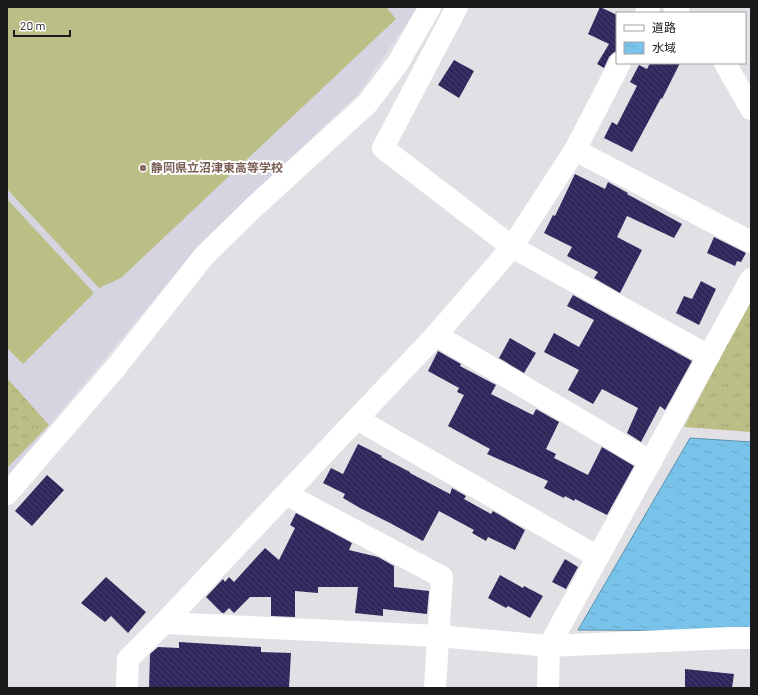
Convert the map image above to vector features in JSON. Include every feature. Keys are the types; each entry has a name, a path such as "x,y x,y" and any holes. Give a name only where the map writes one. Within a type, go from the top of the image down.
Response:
{"street":[{"path":"7,494 117,366 204,256 254,207 367,104 398,63 430,7"},
{"path":"457,7 383,148 512,247 709,356"},
{"path":"127,688 128,659 164,623 436,335 512,247 575,150 619,64"},
{"path":"727,64 751,109"},
{"path":"575,150 751,242"},
{"path":"548,688 549,646 751,279"},
{"path":"436,335 651,462"},
{"path":"357,419 598,557"},
{"path":"286,494 442,577 435,688"},
{"path":"164,623 438,636 549,646 751,638"}],"shaded area":[{"name":"静岡県立沼津東高等学校","path":"7,7 418,7 358,94 202,242 7,476"}],"green space":[{"name":"静岡県立沼津東高等学校","path":"7,7 386,7 396,19 121,278 99,288 7,189"},
{"path":"7,199 94,293 23,364 7,348"},
{"path":"751,299 751,432 684,427"},
{"path":"7,378 49,425 7,468"}],"water":[{"path":"690,438 751,442 751,631 578,630"}],"building":[{"path":"600,7 616,15 616,52 609,57 604,68 597,64 609,44 588,34"},
{"path":"454,60 474,71 459,98 438,85"},
{"path":"650,64 680,64 662,99 661,98 632,152 604,138 612,122 617,125 637,86 630,82 639,65 647,69"},
{"path":"575,174 605,189 608,182 682,224 674,238 627,216 617,237 642,250 620,293 594,278 598,272 567,256 572,247 544,233 553,215 555,216"},
{"path":"714,237 746,253 741,262 737,261 735,266 707,253"},
{"path":"701,281 716,289 699,325 676,313 684,296 692,299"},
{"path":"573,295 692,361 665,410 660,406 641,442 627,433 638,408 602,389 593,404 568,390 579,370 544,352 554,333 579,347 594,320 567,306"},
{"path":"510,338 536,353 524,373 499,358"},
{"path":"438,351 461,364 460,366 496,385 491,394 533,415 536,409 559,422 546,449 556,454 554,458 588,475 602,447 634,466 607,515 575,499 574,501 565,496 564,498 544,488 548,481 487,454 490,449 448,426 464,395 457,392 459,388 428,371"},
{"path":"358,444 450,494 452,488 466,496 464,499 491,514 493,511 525,530 515,550 488,537 486,541 472,533 474,530 439,511 423,541 343,498 345,494 323,483 331,468 343,474"},
{"path":"47,475 64,490 32,526 15,511"},
{"path":"296,513 352,543 349,550 378,557 394,566 394,587 429,591 427,614 383,609 383,616 355,613 358,587 318,587 318,593 295,591 295,617 271,616 271,597 250,597 234,613 229,608 222,613 206,597 223,579 225,582 229,577 234,582 265,548 279,560 295,528 290,525"},
{"path":"565,559 578,567 566,589 552,582"},
{"path":"500,575 523,588 524,586 543,596 530,618 508,606 506,608 488,598"},
{"path":"106,577 146,612 128,633 111,616 105,622 81,603"},
{"path":"179,642 261,647 261,652 291,653 289,688 149,688 150,654 158,647 179,648"},
{"path":"685,669 734,674 732,688 685,688"}],"place":[{"name":"静岡県立沼津東高等学校","path":"143,168"}]}
